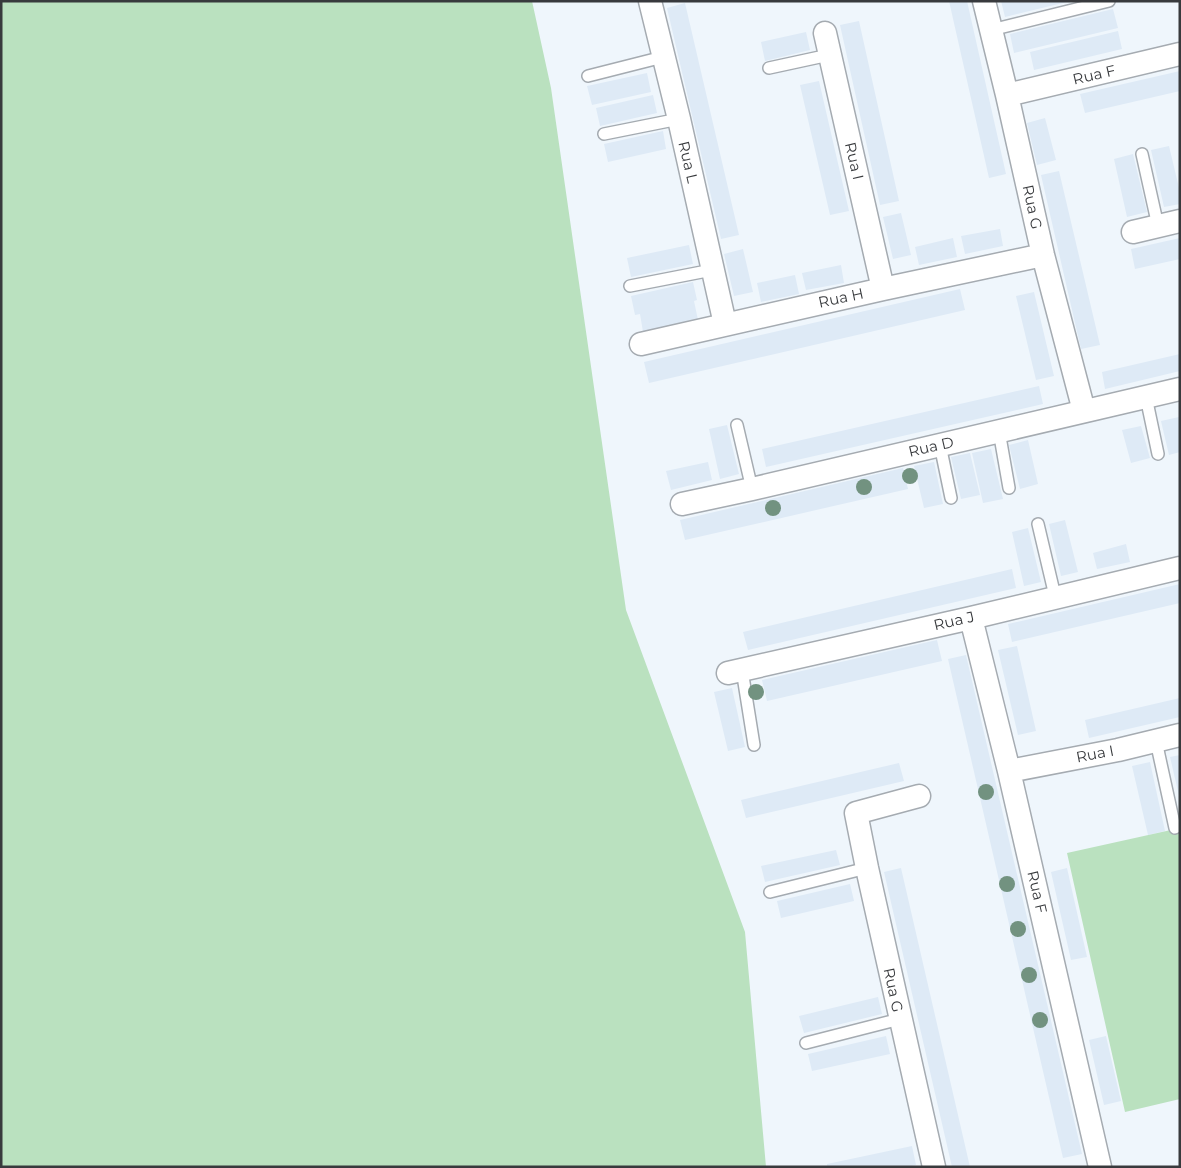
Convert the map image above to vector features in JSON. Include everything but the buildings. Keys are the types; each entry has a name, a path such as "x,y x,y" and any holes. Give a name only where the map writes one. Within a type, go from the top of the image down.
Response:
{"street":[{"name":"Rua L","path":"650,1 725,324"},
{"name":"Rua G","path":"984,1 1008,95 1043,255 1084,411"},
{"name":"Rua I","path":"827,44 883,289"},
{"name":"Rua F","path":"1008,95 1180,54"},
{"path":"1134,232 1180,221"},
{"name":"Rua H","path":"640,344 1043,255"},
{"name":"Rua D","path":"682,504 1180,389"},
{"name":"Rua J","path":"735,672 1180,568"},
{"name":"Rua F","path":"971,618 1009,770 1100,1167"},
{"name":"Rua I","path":"1009,770 1180,735"},
{"name":"Rua G","path":"919,796 856,812 934,1167"}],"lane":[{"path":"990,30 1109,1"},
{"path":"769,68 827,44"},
{"path":"588,76 663,57"},
{"path":"604,134 678,119"},
{"path":"1142,154 1158,226"},
{"path":"630,286 712,270"},
{"path":"1146,397 1158,454"},
{"path":"737,425 752,489"},
{"path":"999,431 1009,488"},
{"path":"940,445 951,498"},
{"path":"1038,524 1055,596"},
{"path":"735,672 754,745"},
{"path":"1156,741 1175,828"},
{"path":"770,892 867,868"},
{"path":"806,1043 900,1019"}],"shaded area":[{"path":"949,1 967,1 1006,174 989,178"},
{"path":"1001,1 1071,1 1005,17"},
{"path":"685,3 739,235 721,239 667,8"},
{"path":"1113,9 1118,28 1014,53 1010,34"},
{"path":"859,21 899,201 880,205 840,25"},
{"path":"1118,31 1122,49 1034,70 1030,52"},
{"path":"806,32 810,50 765,61 761,42"},
{"path":"1180,71 1180,91 1085,113 1080,94"},
{"path":"647,73 651,92 592,105 587,86"},
{"path":"819,81 849,211 830,215 800,85"},
{"path":"653,95 657,113 600,126 596,108"},
{"path":"1045,118 1056,160 1037,165 1027,123"},
{"path":"663,131 666,149 608,162 604,144"},
{"path":"1169,146 1180,192 1180,204 1164,207 1151,150"},
{"path":"1133,154 1147,212 1127,217 1114,159"},
{"path":"1059,171 1100,345 1081,349 1041,175"},
{"path":"901,213 911,255 893,259 883,217"},
{"path":"1000,229 1003,246 965,254 961,236"},
{"path":"953,238 957,257 919,265 915,247"},
{"path":"1180,238 1180,259 1135,269 1131,249"},
{"path":"689,245 693,264 631,277 627,258"},
{"path":"743,249 753,292 734,296 724,254"},
{"path":"841,265 844,283 806,290 802,273"},
{"path":"795,275 799,294 761,302 757,283"},
{"path":"693,282 697,300 694,301 698,320 643,332 640,314 635,315 631,296"},
{"path":"960,289 965,310 649,383 644,362"},
{"path":"1034,292 1054,376 1036,380 1016,296"},
{"path":"1180,354 1180,371 1105,389 1102,372"},
{"path":"1039,386 1043,404 766,467 762,449"},
{"path":"1179,417 1180,452 1169,455 1161,421"},
{"path":"727,425 739,474 720,479 709,429"},
{"path":"1141,426 1150,458 1131,463 1122,430"},
{"path":"1028,440 1038,484 1020,489 1009,445"},
{"path":"991,449 1003,499 983,503 972,453"},
{"path":"970,453 980,495 961,499 951,457"},
{"path":"708,462 712,480 671,490 666,471"},
{"path":"934,462 943,504 924,508 914,466"},
{"path":"903,468 908,489 685,540 680,520"},
{"path":"1065,520 1078,572 1061,576 1049,524"},
{"path":"1028,528 1041,582 1024,586 1012,532"},
{"path":"1126,544 1130,562 1097,569 1093,553"},
{"path":"1012,569 1016,588 748,650 743,632"},
{"path":"1180,584 1180,603 1012,642 1008,624"},
{"path":"937,640 942,661 767,701 762,680"},
{"path":"1017,646 1036,731 1018,735 998,650"},
{"path":"966,655 1082,1154 1063,1158 948,659"},
{"path":"732,688 745,747 728,751 714,692"},
{"path":"1180,698 1180,717 1089,738 1085,720"},
{"path":"1180,755 1180,800 1170,757"},
{"path":"1150,762 1165,831 1148,835 1132,766"},
{"path":"899,763 904,781 746,818 741,800"},
{"path":"836,850 840,865 765,882 761,866"},
{"path":"901,868 970,1167 952,1167 884,872"},
{"path":"1067,868 1087,957 1071,960 1051,872"},
{"path":"850,884 854,901 781,918 777,901"},
{"path":"878,997 882,1014 804,1033 799,1016"},
{"path":"886,1036 890,1054 812,1071 808,1054"},
{"path":"1106,1036 1121,1101 1104,1105 1089,1040"},
{"path":"912,1146 916,1165 907,1167 827,1167 827,1164"}],"green space":[{"path":"1,1 532,1 551,88 626,610 745,932 766,1167 1,1167"},
{"path":"1180,828 1180,1099 1125,1112 1067,853"}]}
